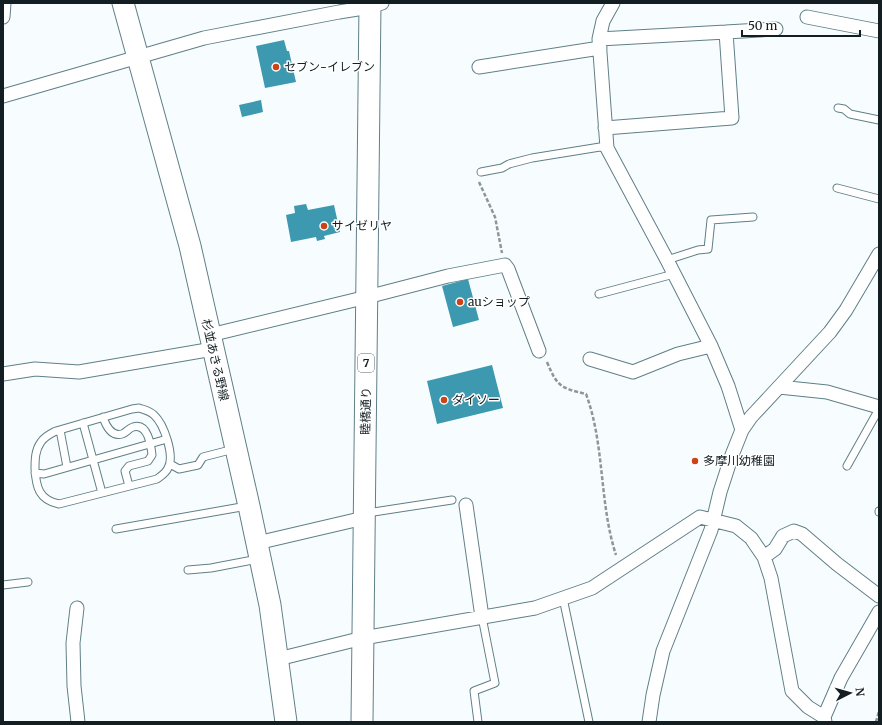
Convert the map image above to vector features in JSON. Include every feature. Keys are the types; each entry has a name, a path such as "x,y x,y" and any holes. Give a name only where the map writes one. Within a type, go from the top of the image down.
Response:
{"main road":[{"name":"杉並あきる野線","path":"123,3 190,246 236,448 270,605 286,722"},
{"name":"睦橋通り","path":"362,722 367,297 374,4"}],"street":[{"path":"3,17 4,3"},
{"path":"612,3 603,21 599,44 607,148 711,346 728,386 742,430"},
{"path":"3,96 204,38 374,4"},
{"path":"807,17 879,31"},
{"path":"479,67 599,44 726,32 776,29"},
{"path":"605,128 732,118 726,32"},
{"path":"649,722 662,651 714,519 720,492 742,430 751,417 830,332 846,310 879,254"},
{"path":"3,374 35,369 79,372 211,342 367,297 448,276 505,265 508,269 539,351"},
{"path":"590,359 633,372 678,354 711,346"},
{"path":"778,387 828,392 879,408"},
{"path":"466,505 482,616"},
{"path":"259,550 364,516"},
{"path":"278,659 363,638 482,616 535,608 592,588 700,517 714,519 736,526 750,538 764,557 771,578 792,691 824,720 841,678 879,612"},
{"path":"764,557 775,549 783,536 794,531 802,534 837,564 879,596"},
{"path":"77,608 73,643 74,686 78,722"}],"lane":[{"path":"838,108 844,109 850,114 879,120"},
{"path":"481,172 502,168 509,164 532,158 600,147 607,148"},
{"path":"837,188 879,198"},
{"path":"667,260 698,250 708,249 711,220 753,217"},
{"path":"600,294 674,274"},
{"path":"140,408 148,410 155,415 160,421 167,439 171,458 168,470 157,479 59,504 51,503 39,491 36,483 35,458 37,448 47,435 103,417 140,408"},
{"path":"847,466 879,408"},
{"path":"103,417 106,426 117,435 123,434 133,427 139,427 145,431 149,437 152,455 148,461 129,466 125,471 129,486"},
{"path":"83,423 102,493"},
{"path":"60,430 67,467"},
{"path":"35,473 44,474 167,439"},
{"path":"170,464 179,469 198,465 203,456 236,448"},
{"path":"364,516 452,500"},
{"path":"116,529 249,506"},
{"path":"188,570 211,568 259,550"},
{"path":"3,585 28,582"},
{"path":"563,598 589,722"},
{"path":"478,722 474,691 495,683 482,616"}],"path":[{"path":"481,172 476,176 496,217 505,265"},
{"path":"539,351 543,353 558,384 571,390 586,394 592,411 605,511 612,542 621,569"},
{"path":"876,722 879,711"}],"building":[{"path":"284,40 287,51 289,51 296,82 265,88 256,46"},
{"path":"261,100 263,112 242,117 239,105"},
{"path":"306,204 308,210 334,205 340,232 324,236 325,239 317,241 316,237 291,242 286,215 295,213 294,206"},
{"path":"468,279 479,320 453,327 442,286"},
{"path":"492,365 503,408 437,424 427,381"}],"place":[{"name":"セブン-イレブン","path":"276,67"},
{"name":"サイゼリヤ","path":"324,226"},
{"name":"auショップ","path":"460,302"},
{"name":"ダイソー","path":"444,400"},
{"name":"多摩川幼稚園","path":"695,461"}]}
